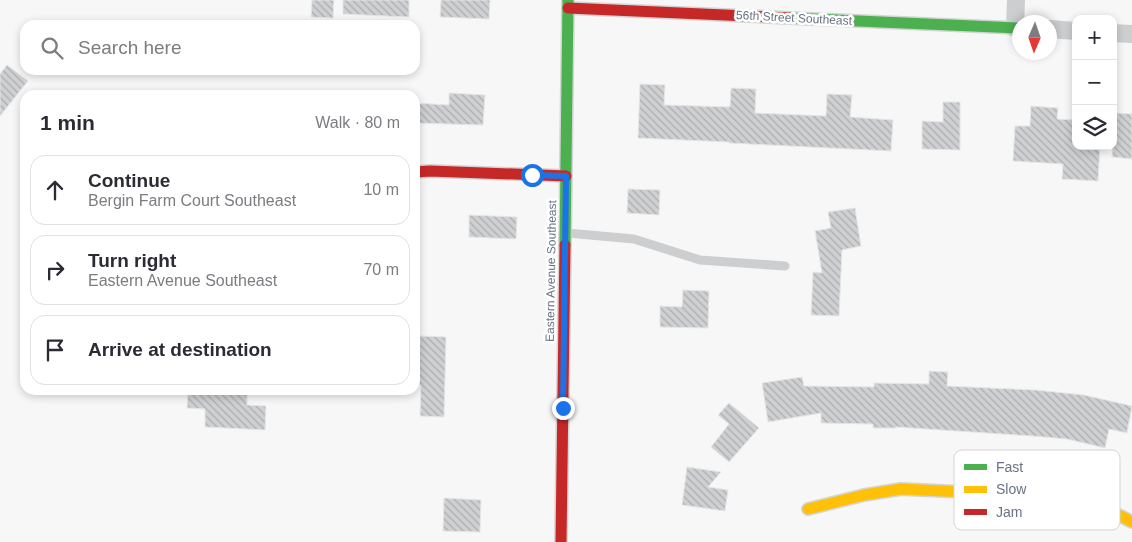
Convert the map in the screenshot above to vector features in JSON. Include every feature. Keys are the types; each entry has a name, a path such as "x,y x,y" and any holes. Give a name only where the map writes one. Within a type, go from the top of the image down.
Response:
{"street":[{"path":"1016,0 1017,15"},
{"name":"56th Street Southeast","path":"568,4 1012,28"},
{"name":"Eastern Avenue Southeast","path":"561,542 568,4"},
{"path":"1057,30 1072,31"},
{"path":"1117,33 1132,34"},
{"path":"420,172 566,176"},
{"path":"808,509 864,495 901,489 954,492"},
{"path":"1120,516 1132,522"}],"lane":[{"path":"565,233 634,239 700,260 785,266"}],"building":[{"path":"312,0 334,0 333,18 311,17"},
{"path":"343,0 409,0 409,17 343,14"},
{"path":"441,0 490,0 489,19 440,17"},
{"path":"7,65 28,81 0,116 0,74"},
{"path":"640,84 665,85 664,105 730,107 731,88 756,89 755,113 826,116 827,94 852,95 850,117 893,120 891,151 638,138"},
{"path":"449,93 485,95 483,125 420,123 420,103 449,105"},
{"path":"943,102 960,102 960,150 922,149 922,121 943,122"},
{"path":"1031,106 1058,108 1057,119 1072,120 1072,150 1100,150 1098,181 1062,179 1063,164 1013,161 1015,126 1030,126"},
{"path":"1117,113 1132,114 1132,159 1112,157 1112,150 1117,150"},
{"path":"628,189 660,190 659,215 627,213"},
{"path":"855,208 861,246 842,250 839,316 811,315 813,272 822,273 815,231 831,228 828,212"},
{"path":"469,215 517,217 516,239 469,237"},
{"path":"683,290 709,291 708,328 660,327 660,306 682,307"},
{"path":"420,336 446,337 444,417 420,416"},
{"path":"929,371 948,372 947,386 1035,390 1084,395 1132,406 1127,433 1109,429 1105,448 1067,439 896,427 873,428 873,424 821,423 821,413 768,422 762,383 802,377 804,386 874,387 874,383 929,384"},
{"path":"188,395 247,395 247,405 266,406 265,430 205,427 205,409 187,408"},
{"path":"729,403 759,428 729,462 711,447 729,424 718,415"},
{"path":"687,467 721,472 708,487 728,490 725,511 682,505"},
{"path":"444,498 481,500 480,532 443,531"}],"traffic: fast":[{"path":"565,245 568,0"},
{"path":"790,18 1012,28"}],"traffic: slow":[{"path":"808,509 864,495 901,489 954,492"},
{"path":"1120,516 1132,522"}],"traffic: jam":[{"path":"568,8 790,18"},
{"path":"420,172 566,176"},
{"path":"561,542 565,245"}],"route":[{"path":"532,175 566,176 563,408"}]}
